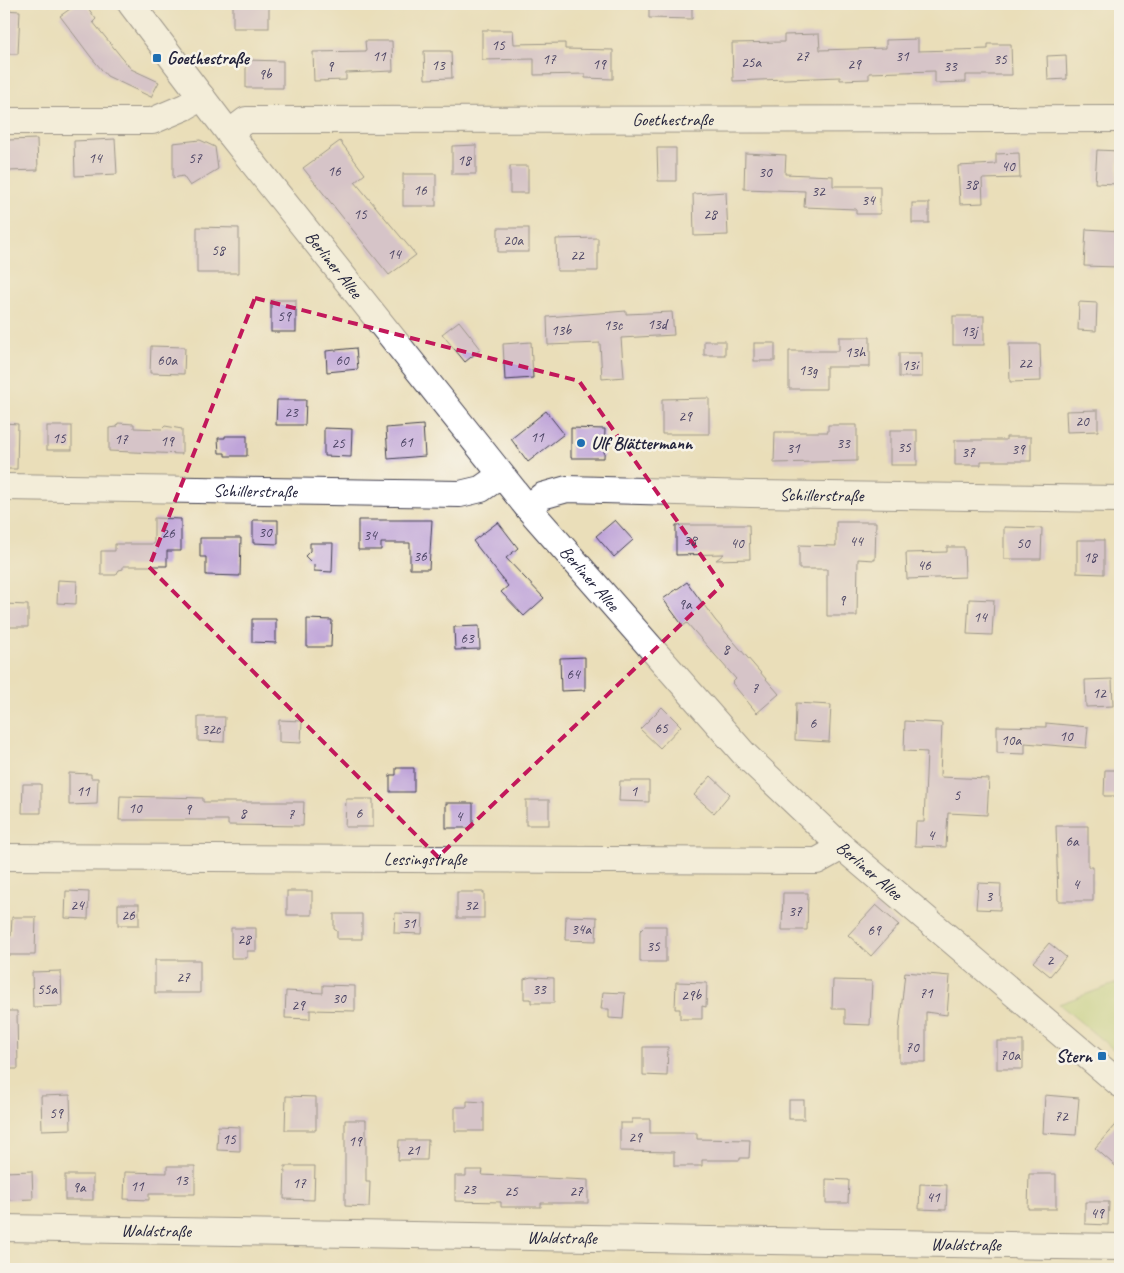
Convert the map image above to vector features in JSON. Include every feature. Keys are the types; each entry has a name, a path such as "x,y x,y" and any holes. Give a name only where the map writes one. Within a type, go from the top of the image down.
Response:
{"street":[{"name":"Berliner Allee","path":"130,4 229,133 528,508 745,755 842,846 1120,1084"},
{"path":"4,121 152,121 185,107 202,96"},
{"name":"Goethestraße","path":"229,133 246,120 1120,119"},
{"name":"Schillerstraße","path":"4,487 460,494 481,489 501,475"},
{"name":"Schillerstraße","path":"528,508 542,496 566,489 751,494 1120,499"},
{"name":"Lessingstraße","path":"4,857 817,861 842,846"},
{"name":"Waldstraße","path":"4,1228 1120,1247"}],"highlighted area":[{"path":"255,298 579,381 722,585 438,857 149,567"}],"green space":[{"path":"1120,982 1120,1055 1059,1004"}],"building":[{"path":"77,4 85,4 96,19 93,22 131,69 159,82 151,97 107,76 91,57 60,16"},
{"path":"233,4 269,4 269,28 233,28"},
{"path":"649,4 692,4 692,19 649,18"},
{"path":"4,10 20,11 18,54 4,54"},
{"path":"482,30 513,30 514,44 565,43 565,49 613,50 613,79 585,78 585,74 534,75 534,59 482,60"},
{"path":"819,34 820,50 886,48 886,40 918,39 918,51 988,49 988,44 1011,44 1012,75 966,75 966,82 935,83 935,71 869,73 869,79 840,80 840,77 733,81 732,43 784,42 784,35"},
{"path":"365,41 392,41 393,71 346,73 346,80 314,81 313,52 366,51"},
{"path":"424,51 451,51 452,78 425,79"},
{"path":"1066,55 1067,79 1048,80 1047,56"},
{"path":"246,60 283,61 283,88 246,88"},
{"path":"37,139 38,170 8,171 7,140"},
{"path":"115,139 117,174 75,176 74,141"},
{"path":"200,140 215,147 218,169 190,186 183,176 173,178 173,143"},
{"path":"340,141 365,174 355,182 416,255 389,275 303,168"},
{"path":"476,145 476,174 452,174 452,146"},
{"path":"657,148 676,148 676,181 658,181"},
{"path":"1097,150 1119,151 1117,184 1095,183"},
{"path":"745,153 786,155 785,174 833,176 833,186 880,186 880,214 856,214 856,209 804,207 805,191 744,189"},
{"path":"1019,153 1020,178 982,179 983,203 960,204 958,166 996,164 996,154"},
{"path":"510,166 528,166 528,193 510,193"},
{"path":"403,174 436,174 436,206 403,206"},
{"path":"726,192 728,235 694,236 693,194"},
{"path":"912,203 929,203 929,223 912,223"},
{"path":"197,227 239,228 239,273 197,273"},
{"path":"498,228 529,228 529,252 498,252"},
{"path":"1086,229 1120,231 1118,267 1084,266"},
{"path":"598,238 598,271 557,271 556,239"},
{"path":"271,300 296,300 296,332 271,332"},
{"path":"1079,302 1097,303 1096,331 1078,330"},
{"path":"626,311 626,314 672,312 674,335 621,338 624,377 602,379 600,343 548,345 547,317"},
{"path":"953,316 984,316 984,345 953,345"},
{"path":"459,321 481,349 465,362 442,334"},
{"path":"839,337 870,337 870,367 826,367 826,389 789,389 789,351 839,351"},
{"path":"704,341 725,341 725,355 704,355"},
{"path":"531,342 533,378 505,380 503,344"},
{"path":"754,343 775,343 775,361 754,361"},
{"path":"1009,344 1040,344 1041,381 1010,382"},
{"path":"151,346 185,347 184,374 150,373"},
{"path":"356,348 358,369 327,372 326,351"},
{"path":"899,353 922,353 922,377 899,377"},
{"path":"709,398 709,434 662,434 662,399"},
{"path":"277,400 306,400 305,425 276,425"},
{"path":"1098,410 1098,431 1067,432 1066,411"},
{"path":"546,411 564,434 528,462 511,439"},
{"path":"4,423 18,424 17,469 4,469"},
{"path":"118,423 134,424 134,428 162,429 165,426 182,429 182,454 109,451 109,428 117,427"},
{"path":"423,425 425,456 388,459 386,428"},
{"path":"828,425 857,425 857,461 774,463 775,432 828,432"},
{"path":"47,426 72,426 72,450 47,450"},
{"path":"324,428 352,429 351,457 324,456"},
{"path":"571,428 605,429 604,458 571,458"},
{"path":"890,430 917,430 917,465 890,465"},
{"path":"225,436 247,436 247,456 225,456 225,453 219,453 218,438 225,438"},
{"path":"1006,437 1031,437 1031,461 981,461 981,465 955,465 955,440 1006,440"},
{"path":"154,518 181,519 181,551 167,551 167,566 123,566 123,569 119,570 116,575 101,575 101,551 115,551 115,544 154,544"},
{"path":"253,520 278,520 278,544 253,543"},
{"path":"358,520 432,520 429,569 410,569 410,543 381,543 381,550 358,550"},
{"path":"615,520 633,540 614,557 596,536"},
{"path":"498,522 518,548 506,558 544,598 524,616 501,592 508,586 473,541"},
{"path":"836,522 876,522 875,560 858,559 857,616 827,616 827,569 799,569 799,545 836,546"},
{"path":"676,525 749,525 750,559 716,560 724,554 676,555"},
{"path":"1004,527 1042,528 1041,559 1004,559"},
{"path":"200,538 241,538 240,576 206,575 206,557 200,557"},
{"path":"1077,540 1104,540 1104,574 1077,573"},
{"path":"310,543 333,543 332,572 314,571 314,565 305,556 310,551"},
{"path":"947,547 964,547 965,577 907,579 906,553 947,552"},
{"path":"58,580 77,581 76,604 57,603"},
{"path":"687,582 715,620 779,694 757,713 732,683 736,679 687,623 683,626 663,599"},
{"path":"969,599 994,600 992,635 967,634"},
{"path":"4,604 28,605 28,627 4,627"},
{"path":"252,619 276,619 276,643 252,642"},
{"path":"307,619 332,620 331,647 307,647"},
{"path":"479,626 480,649 455,650 454,627"},
{"path":"585,657 585,690 561,691 560,658"},
{"path":"1112,679 1113,706 1086,707 1085,680"},
{"path":"796,703 831,705 829,742 795,740"},
{"path":"662,707 681,726 660,748 640,729"},
{"path":"198,717 225,717 224,742 198,741"},
{"path":"279,720 302,721 301,743 279,742"},
{"path":"905,721 942,723 940,777 989,779 987,815 948,813 946,847 915,846 916,822 924,822 927,752 904,751"},
{"path":"1046,723 1088,727 1086,748 1025,743 1025,754 997,753 997,726 1046,727"},
{"path":"396,768 414,768 414,792 390,792 390,775 396,775"},
{"path":"1105,770 1120,770 1120,796 1104,796"},
{"path":"69,773 91,774 91,778 98,778 97,804 69,805"},
{"path":"711,776 730,794 714,813 694,795"},
{"path":"620,781 649,781 649,802 619,801"},
{"path":"23,784 41,784 41,813 22,813"},
{"path":"120,796 203,798 203,802 304,802 303,826 228,825 228,820 119,820"},
{"path":"346,799 373,799 373,827 345,827"},
{"path":"526,800 549,800 549,825 526,825"},
{"path":"446,803 473,803 473,828 446,828"},
{"path":"1056,826 1088,826 1088,867 1093,867 1093,901 1058,901"},
{"path":"978,883 1001,884 1000,910 976,909"},
{"path":"66,891 89,892 88,919 65,918"},
{"path":"287,891 312,891 312,915 287,915"},
{"path":"457,892 484,892 484,918 457,918"},
{"path":"783,893 808,893 807,930 782,930"},
{"path":"118,904 139,904 139,925 118,925"},
{"path":"876,905 899,925 871,956 848,935"},
{"path":"395,913 423,914 422,934 394,933"},
{"path":"334,914 362,914 362,939 337,939 337,931 334,929"},
{"path":"566,916 597,917 596,941 565,940"},
{"path":"12,917 36,917 35,955 4,955 4,936 11,936"},
{"path":"645,926 666,926 666,962 640,962 640,931"},
{"path":"231,928 256,928 256,951 247,951 247,958 231,958"},
{"path":"1049,943 1066,957 1050,976 1033,962"},
{"path":"155,960 200,960 200,993 155,993"},
{"path":"61,971 62,1006 33,1007 32,972"},
{"path":"905,972 950,976 947,1015 926,1012 926,1062 899,1062 899,1031"},
{"path":"531,977 554,978 554,1003 531,1003 531,999 524,999 524,979"},
{"path":"833,980 872,981 870,1025 845,1024 845,1009 832,1009"},
{"path":"676,982 707,983 706,1007 702,1006 702,1019 680,1019 680,1009 675,1009"},
{"path":"323,985 355,986 355,1011 310,1010 310,1019 285,1018 286,991 323,993"},
{"path":"603,992 625,993 623,1019 609,1018 609,1009 601,1009"},
{"path":"4,1011 17,1011 18,1069 4,1069"},
{"path":"997,1041 1023,1041 1023,1069 997,1069"},
{"path":"643,1047 668,1047 667,1076 643,1075"},
{"path":"70,1095 71,1129 42,1130 41,1096"},
{"path":"1045,1095 1079,1098 1076,1135 1043,1133"},
{"path":"286,1096 316,1097 316,1130 285,1130"},
{"path":"789,1100 804,1100 804,1119 789,1119"},
{"path":"467,1101 484,1102 484,1131 455,1131 455,1107 467,1107"},
{"path":"632,1119 650,1119 650,1133 697,1133 697,1139 750,1140 749,1158 740,1158 740,1160 702,1160 702,1166 674,1166 674,1152 620,1151 620,1123 632,1123"},
{"path":"1120,1119 1120,1170 1095,1148"},
{"path":"345,1120 366,1120 366,1182 370,1182 369,1207 345,1206"},
{"path":"218,1126 240,1127 240,1151 217,1150"},
{"path":"399,1140 428,1140 427,1160 398,1160"},
{"path":"167,1166 195,1166 195,1194 149,1194 149,1200 124,1199 125,1172 167,1173"},
{"path":"285,1166 315,1166 314,1200 284,1199"},
{"path":"466,1170 483,1170 482,1175 588,1180 588,1203 541,1203 541,1207 501,1207 501,1202 455,1201 455,1176 466,1176"},
{"path":"32,1171 33,1199 4,1200 4,1172"},
{"path":"1029,1174 1056,1174 1056,1209 1028,1209"},
{"path":"65,1175 93,1175 93,1200 65,1200"},
{"path":"826,1179 849,1180 848,1203 826,1203"},
{"path":"920,1184 947,1185 946,1210 919,1209"},
{"path":"1085,1202 1109,1202 1108,1225 1085,1224"}],"place":[{"name":"Goethestraße","path":"157,58"},
{"name":"Ulf Blättermann","path":"581,443"},
{"name":"Stern","path":"1102,1056"}]}
